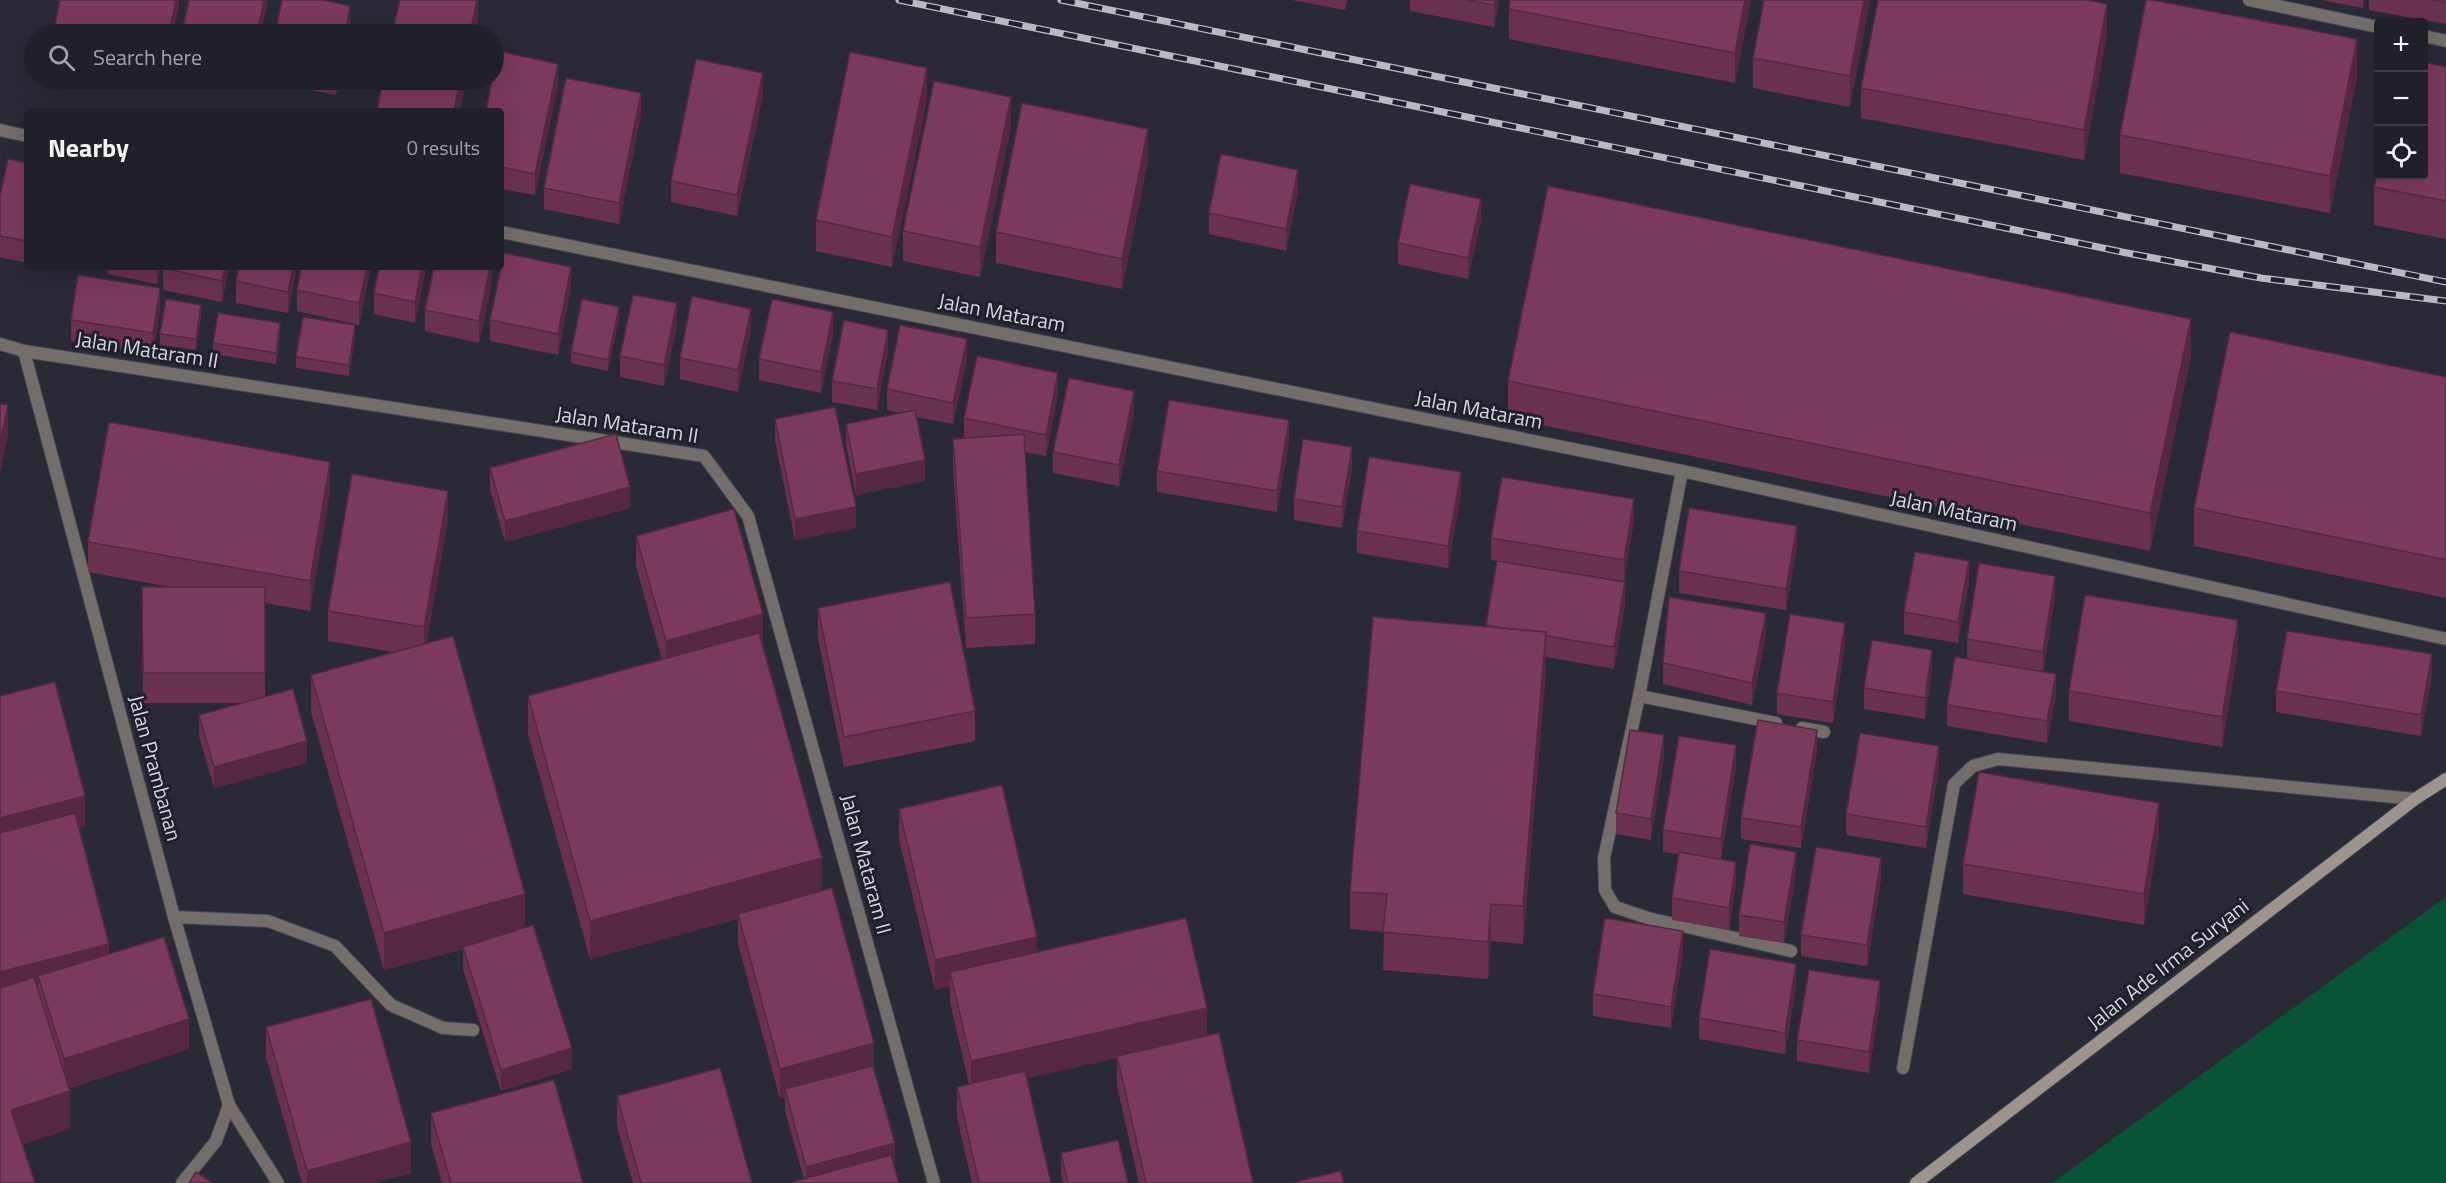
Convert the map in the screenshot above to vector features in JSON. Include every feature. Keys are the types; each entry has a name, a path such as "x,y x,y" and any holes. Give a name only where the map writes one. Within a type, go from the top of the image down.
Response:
{"main road":[{"name":"Jalan Ade Irma Suryani","path":"1916,1183 2415,799 2446,779"}],"street":[{"path":"2249,0 2374,26"},
{"path":"2428,37 2446,41"},
{"path":"0,130 24,135"},
{"name":"Jalan Mataram","path":"504,233 1682,471 2446,639"},
{"name":"Jalan Mataram II","path":"0,344 24,351 704,456 748,516 934,1183"},
{"name":"Jalan Prambanan","path":"24,351 174,917 229,1105 278,1183"},
{"path":"1682,471 1639,696 1604,858 1605,890 1615,907 1648,918 1791,951"},
{"path":"1639,696 1824,732"},
{"path":"1904,1068 1954,784 1973,766 1998,759 2415,799"},
{"path":"174,917 268,921 335,946 391,1005 443,1028 473,1030"},
{"path":"182,1183 216,1141 229,1105"}],"green space":[{"path":"2446,897 2446,1183 2052,1183"}],"building":[{"path":"60,0 176,0 171,24 55,24"},
{"path":"189,0 264,0 259,24 184,24"},
{"path":"282,0 323,0 350,6 347,24 277,24"},
{"path":"400,0 477,0 472,24 394,24"},
{"path":"1465,0 1495,0 1494,5"},
{"path":"1510,0 1745,0 1735,53 1509,9"},
{"path":"1764,0 1864,0 1850,76 1753,58"},
{"path":"1878,0 2086,0 2107,4 2084,130 1861,88"},
{"path":"2146,0 2357,39 2330,176 2120,135"},
{"path":"504,52 558,64 535,174 504,168 504,108 487,108 490,90 504,90"},
{"path":"850,52 927,68 892,237 816,220"},
{"path":"696,59 763,73 737,195 671,181"},
{"path":"2428,63 2446,67 2446,201 2374,187 2376,180 2428,180"},
{"path":"566,78 641,93 619,203 544,188"},
{"path":"934,81 1011,97 980,247 903,231"},
{"path":"381,90 458,90 455,108 378,108"},
{"path":"1022,103 1148,129 1122,259 996,232"},
{"path":"1221,154 1298,170 1286,229 1209,213"},
{"path":"8,159 24,162 24,240 0,236 0,196"},
{"path":"1410,184 1481,199 1468,258 1398,243"},
{"path":"1548,186 2191,319 2150,513 1508,381"},
{"path":"504,253 571,267 558,334 490,320 500,270 504,270"},
{"path":"172,270 224,270 222,281"},
{"path":"238,270 292,270 288,292 236,281"},
{"path":"300,270 366,270 359,303 297,290"},
{"path":"378,270 421,270 415,302 374,293"},
{"path":"433,270 489,270 479,321 425,310"},
{"path":"78,275 160,288 153,333 71,320"},
{"path":"633,295 677,303 664,365 620,356"},
{"path":"692,296 751,309 738,370 680,358"},
{"path":"166,299 201,305 196,339 160,334"},
{"path":"582,299 619,307 608,360 571,352"},
{"path":"772,299 833,312 821,372 759,359"},
{"path":"218,313 280,323 276,353 213,343"},
{"path":"303,317 355,325 349,365 296,357"},
{"path":"844,320 888,330 877,389 832,381"},
{"path":"900,325 967,339 953,403 887,389"},
{"path":"2230,332 2446,377 2446,560 2194,508"},
{"path":"977,356 1058,373 1046,435 964,418"},
{"path":"1069,378 1134,391 1119,465 1053,452"},
{"path":"1169,400 1289,420 1277,491 1157,471"},
{"path":"0,404 8,405 0,444"},
{"path":"835,407 856,507 795,519 775,419"},
{"path":"915,410 925,460 856,474 846,424"},
{"path":"109,422 330,462 310,581 88,542"},
{"path":"616,434 630,487 505,521 490,468"},
{"path":"1024,434 1035,614 966,618 953,439"},
{"path":"1303,439 1352,447 1342,507 1294,499"},
{"path":"1369,457 1461,472 1448,546 1357,531"},
{"path":"352,474 448,491 424,627 328,611"},
{"path":"1502,477 1634,499 1624,560 1491,538"},
{"path":"1689,508 1797,526 1786,589 1679,571"},
{"path":"734,509 763,614 666,641 636,536"},
{"path":"1915,552 1969,561 1958,622 1904,612"},
{"path":"1497,561 1625,582 1614,647 1546,636 1546,632 1486,625"},
{"path":"1979,563 2055,576 2043,652 1967,639"},
{"path":"950,582 975,711 844,737 818,608"},
{"path":"142,587 265,587 265,673 143,673"},
{"path":"2085,595 2238,620 2222,717 2069,691"},
{"path":"1669,597 1766,613 1752,683 1663,663"},
{"path":"1790,614 1845,623 1833,702 1777,693"},
{"path":"1373,617 1546,632 1523,906 1491,904 1488,942 1383,932 1387,894 1350,892"},
{"path":"2287,631 2432,654 2421,715 2276,691"},
{"path":"759,633 822,858 590,921 528,696"},
{"path":"453,636 525,894 384,933 311,675"},
{"path":"1872,640 1932,650 1925,698 1864,688"},
{"path":"1955,657 2056,674 2047,721 1947,705"},
{"path":"55,682 85,796 0,818 0,696"},
{"path":"293,689 307,741 214,767 199,715"},
{"path":"1758,720 1817,730 1801,827 1741,818"},
{"path":"1630,730 1664,735 1651,819 1616,813"},
{"path":"1860,733 1939,746 1926,827 1846,814"},
{"path":"1679,736 1736,745 1721,839 1663,830"},
{"path":"1979,772 2159,803 2144,894 1963,864"},
{"path":"1002,785 1037,937 935,960 899,809"},
{"path":"75,813 109,944 0,972 0,833"},
{"path":"1750,844 1796,852 1784,922 1739,915"},
{"path":"1816,847 1881,858 1867,945 1801,935"},
{"path":"1679,852 1736,862 1729,908 1672,898"},
{"path":"832,888 874,1043 780,1069 738,914"},
{"path":"1186,918 1207,1008 971,1061 950,972"},
{"path":"1605,918 1683,931 1671,1007 1593,994"},
{"path":"533,925 572,1048 501,1070 463,947"},
{"path":"164,937 189,1019 64,1059 38,976"},
{"path":"1710,949 1796,964 1785,1033 1699,1018"},
{"path":"1809,970 1880,981 1869,1052 1797,1040"},
{"path":"34,977 70,1091 11,1110 35,1183 0,1183 0,988"},
{"path":"371,999 411,1142 307,1171 266,1027"},
{"path":"1219,1033 1253,1183 1146,1183 1117,1056"},
{"path":"873,1066 895,1143 806,1167 785,1089"},
{"path":"720,1068 752,1183 641,1183 617,1096"},
{"path":"1025,1071 1051,1183 979,1183 957,1087"},
{"path":"554,1080 583,1183 451,1183 431,1113"},
{"path":"1118,1140 1128,1183 1068,1183 1061,1153"},
{"path":"891,1155 899,1183 792,1183 792,1182"},
{"path":"1341,1171 1344,1183 1291,1183"},
{"path":"196,1172 213,1183 189,1183"}],"railway":[{"path":"899,0 2127,253 2261,278 2446,301"},
{"path":"1061,0 2446,282"}]}
